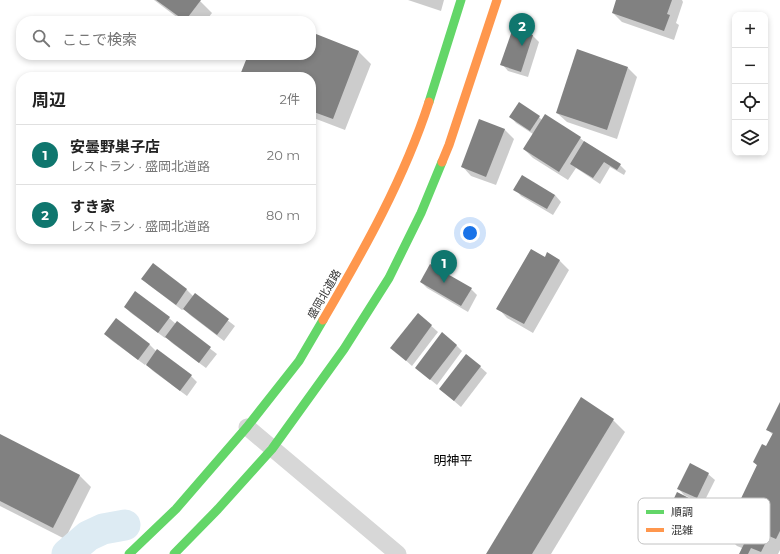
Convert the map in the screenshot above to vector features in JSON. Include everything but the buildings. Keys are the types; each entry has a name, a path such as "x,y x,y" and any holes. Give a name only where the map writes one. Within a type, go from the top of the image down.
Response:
{"highway":[{"name":"盛岡北道路","path":"129,554 176,509 247,427 299,361 389,200 420,129 462,0"},
{"path":"174,554 218,509 272,449 344,349 389,278 421,213 449,145 498,0"}],"street":[{"path":"247,427 398,554"}],"waterway":[{"path":"67,554 88,536 103,529 125,525"}],"traffic: fast":[{"path":"429,102 461,0"},
{"path":"174,554 218,509 272,449 344,349 389,278 421,213 442,162"},
{"path":"129,554 176,509 247,427 299,361 323,320"}],"traffic: slow":[{"path":"442,162 497,0"},
{"path":"323,320 382,214 408,159 429,102"}],"place":[{"name":"すき家","path":"522,46"},
{"name":"安曇野巣子店","path":"444,283"}],"district":[{"name":"明神平","path":"453,460"}]}
